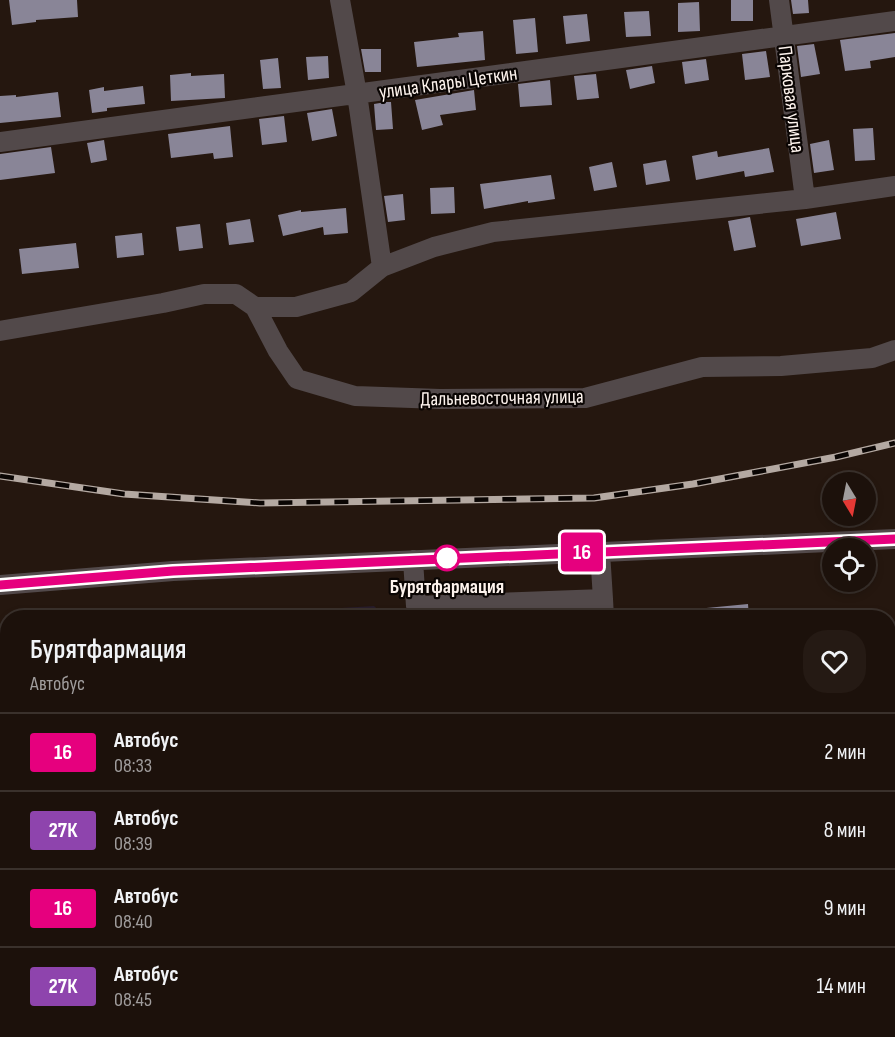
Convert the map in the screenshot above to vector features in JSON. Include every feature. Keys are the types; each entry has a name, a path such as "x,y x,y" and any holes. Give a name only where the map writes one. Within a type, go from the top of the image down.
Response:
{"street":[{"path":"340,0 357,94 382,267"},
{"name":"Парковая улица","path":"779,0 805,199"},
{"name":"улица Клары Цеткин","path":"0,142 895,21"},
{"path":"0,331 204,294 236,294 255,307 296,307 351,292 382,267 434,247 493,232 805,199 895,186"},
{"name":"Дальневосточная улица","path":"255,307 278,351 297,379 355,396 440,399 585,398 702,367 781,366 872,358 895,350"},
{"path":"0,585 173,571 895,539"},
{"path":"413,560 416,606 604,608 600,552"}],"shaded area":[{"path":"374,606 378,610 308,610"},
{"path":"717,607 726,610 694,610"}],"building":[{"path":"9,0 77,0 78,17 36,20 36,22 12,25"},
{"path":"731,0 753,0 753,21 731,21"},
{"path":"791,0 808,0 809,13 793,14"},
{"path":"699,2 700,31 678,32 678,3"},
{"path":"649,11 651,36 626,37 624,12"},
{"path":"587,14 590,41 566,44 563,16"},
{"path":"535,18 538,52 516,54 513,20"},
{"path":"483,31 485,60 417,67 414,42 459,37 458,33"},
{"path":"895,33 895,57 870,61 871,68 845,71 840,40"},
{"path":"814,44 820,74 801,77 797,46"},
{"path":"361,49 381,49 381,72 365,72"},
{"path":"766,51 770,77 745,80 742,54"},
{"path":"328,56 329,78 308,80 306,57"},
{"path":"278,58 281,88 263,89 260,60"},
{"path":"706,59 709,80 685,84 682,62"},
{"path":"652,66 655,83 630,89 626,70"},
{"path":"191,73 191,76 224,74 225,98 171,101 170,75"},
{"path":"596,74 599,98 577,100 574,76"},
{"path":"550,80 552,105 520,107 518,84"},
{"path":"143,86 145,104 107,108 107,111 92,113 89,90 104,87 104,91"},
{"path":"474,90 476,110 440,115 443,125 422,130 415,100"},
{"path":"58,92 61,117 0,123 0,96 16,95 16,97"},
{"path":"391,102 393,129 376,130 374,104"},
{"path":"332,109 337,136 312,141 307,113"},
{"path":"284,116 287,142 262,145 259,119"},
{"path":"230,126 233,157 214,159 213,153 171,158 168,134"},
{"path":"873,128 875,160 855,161 853,129"},
{"path":"104,140 107,160 91,163 87,143"},
{"path":"829,140 834,170 814,173 810,144"},
{"path":"51,147 55,173 0,180 0,154"},
{"path":"769,148 774,172 745,177 744,171 696,180 692,156 717,151 718,157"},
{"path":"666,160 670,181 646,185 643,164"},
{"path":"612,162 617,187 594,191 589,167"},
{"path":"551,175 555,199 484,209 480,184"},
{"path":"454,187 455,213 431,214 430,188"},
{"path":"403,194 405,220 388,222 384,196"},
{"path":"346,208 348,233 324,235 323,227 283,236 278,215 301,210 301,212"},
{"path":"836,212 841,239 801,246 796,219"},
{"path":"750,217 756,247 734,251 728,221"},
{"path":"250,219 254,242 229,245 226,223"},
{"path":"200,224 203,248 179,251 176,227"},
{"path":"142,233 144,255 117,258 115,236"},
{"path":"76,243 79,268 22,274 19,249"},
{"path":"748,604 748,610 696,610"}],"railway":[{"path":"0,476 124,494 260,503 594,498 693,484 836,457 895,443"}],"bus line":[{"name":"16","path":"0,585 173,571 895,539"}],"place":[{"name":"Бурятфармация","path":"447,558"}]}
